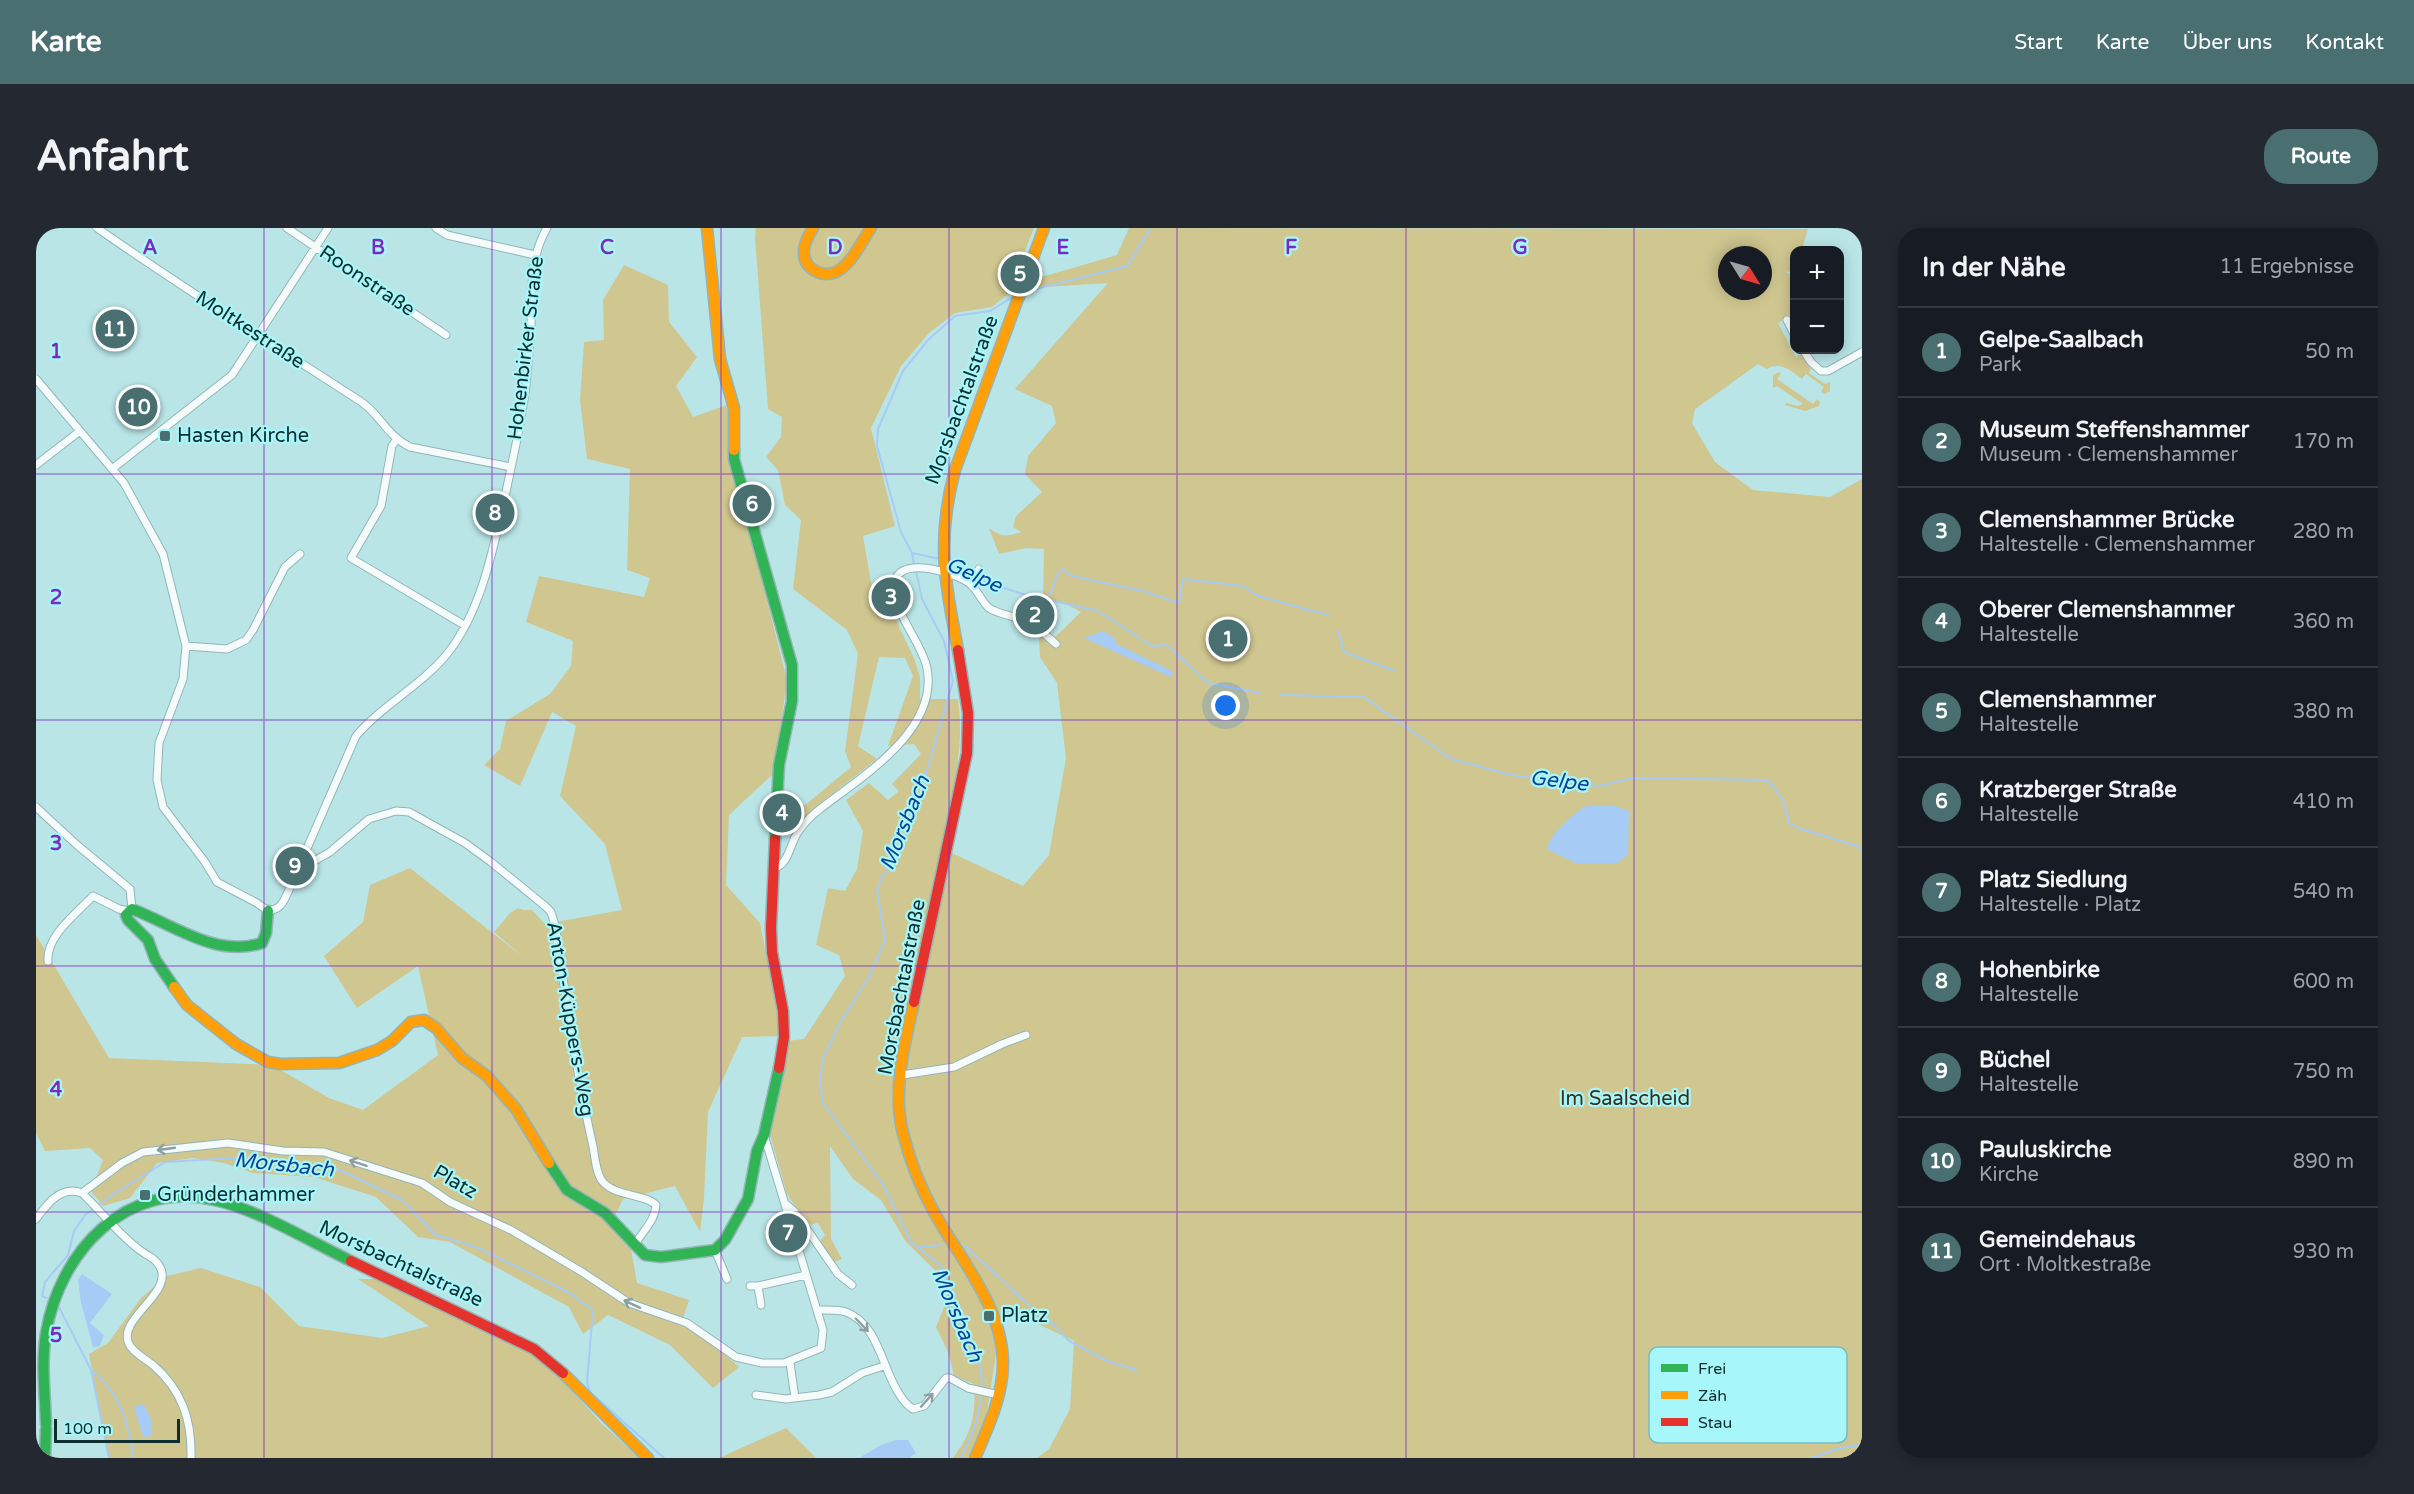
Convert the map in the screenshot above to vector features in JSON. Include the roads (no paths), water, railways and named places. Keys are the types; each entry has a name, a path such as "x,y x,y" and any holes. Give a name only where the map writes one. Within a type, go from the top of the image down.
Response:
{"main road":[{"path":"268,911 266,933 262,943 254,948 242,949 208,943 177,927 131,910 126,915 128,920 148,940 155,959 187,1005 236,1044 268,1062 280,1064 339,1063 377,1050 392,1041 411,1022 424,1020 436,1028 462,1058 488,1077 516,1109 567,1190 605,1213 645,1255 653,1257 714,1250 725,1240 748,1199 784,1037 783,1011 772,952 771,927 779,765 792,701 793,671 734,459 734,408 720,359 707,228"},
{"path":"813,228 805,244 804,256 810,267 822,274 829,274 846,262 871,228"},
{"name":"Morsbachtalstraße","path":"975,1458 989,1429 999,1395 1003,1359 1001,1340 996,1320 986,1297 943,1225 912,1165 902,1126 902,1076 914,1007 967,753 968,710 940,564 946,495 1044,228"},
{"name":"Morsbachtalstraße","path":"45,1458 44,1350 53,1304 64,1277 76,1258 109,1220 124,1210 146,1200 198,1196 235,1205 534,1348 555,1364 607,1420 648,1458"}],"street":[{"name":"Moltkestraße","path":"97,228 365,404 396,440"},
{"name":"Roonstraße","path":"287,228 446,335"},
{"path":"112,469 232,375 328,228"},
{"path":"436,228 447,235 535,255"},
{"name":"Hohenbirker Straße","path":"268,911 277,910 282,905 356,736 371,719 439,663 457,640 484,580 511,467 527,376 535,255 547,228"},
{"path":"1860,228 1862,233"},
{"path":"1787,320 1790,326"},
{"path":"1806,354 1821,371 1828,371 1862,352"},
{"path":"36,379 112,469 138,505 163,554 186,646 183,679 159,743 158,794 168,815 199,853 217,882 268,911"},
{"path":"36,465 80,431"},
{"path":"464,625 351,558 381,506 392,446 396,440 410,447 511,467"},
{"path":"186,646 221,649 241,644 253,630 285,567 300,554"},
{"path":"774,868 783,864 796,834 806,822 901,743 921,711 928,688 927,666 903,617 894,588 898,574 909,569 940,564 970,584 989,607 1030,624 1056,644"},
{"path":"970,584 978,571"},
{"path":"36,807 130,889 131,910 119,909 93,896 54,939 48,962"},
{"name":"Anton-Küppers-Weg","path":"295,872 330,852 369,819 382,814 403,811 414,813 465,843 550,912 555,925 581,1094 600,1178 612,1188 628,1196 653,1201 656,1205 653,1220 641,1233 635,1245"},
{"path":"902,1076 954,1067 1026,1035"},
{"name":"Platz","path":"82,1193 122,1163 143,1152 228,1143 283,1151 324,1152 422,1183 450,1202 511,1230 582,1272 629,1304 687,1323 736,1357 762,1363 790,1363 821,1348 823,1330 819,1310 806,1275 764,1135"},
{"path":"36,1219 47,1205 63,1193 72,1191 82,1193 135,1247 153,1258 161,1269 160,1285 132,1324 127,1334 128,1342 163,1374 177,1392 189,1424 191,1458"},
{"name":"Platz","path":"786,1204 795,1212 838,1274 852,1285"},
{"path":"714,1250 727,1279"},
{"path":"762,1305 754,1286 806,1275"},
{"path":"819,1310 845,1312 856,1319 875,1340 890,1379 904,1402 913,1409 924,1406 946,1378 982,1392 999,1395"},
{"path":"790,1363 795,1398"},
{"path":"756,1395 795,1398 832,1392 862,1373 884,1366"}],"water":[{"path":"1103,631 1116,639 1115,643 1174,672 1171,677 1084,638"},
{"path":"1587,805 1615,806 1629,811 1628,855 1617,863 1575,863 1547,849 1557,830"},
{"path":"82,1274 112,1294 90,1323 104,1335 100,1346 93,1347 81,1303 78,1280"},
{"path":"143,1404 152,1427 151,1436 143,1437 134,1407"},
{"path":"896,1440 908,1440 916,1453 909,1458 859,1458 881,1445"}],"waterway":[{"name":"Morsbach","path":"1024,292 1127,266 1151,228"},
{"name":"Morsbach","path":"914,565 912,553 901,532 877,446 878,429 903,371 928,340 955,316 990,311 1016,295"},
{"name":"Gelpe","path":"912,553 940,559"},
{"name":"Gelpe","path":"946,561 956,563 973,573"},
{"path":"1047,600 1062,569 1072,576 1143,591 1176,602 1179,602 1183,579 1243,586 1258,596 1328,615"},
{"name":"Morsbach","path":"916,571 922,599 944,641 953,681 921,791 895,836 890,865 877,890 885,940 869,977 841,1021 823,1058 820,1080 823,1103 884,1186 911,1242 941,1266 980,1365 981,1401 971,1436 961,1458"},
{"name":"Gelpe","path":"977,576 988,583 1026,595 1098,611 1152,646 1167,645 1208,683 1261,693"},
{"path":"1338,631 1344,652 1395,671"},
{"name":"Gelpe","path":"1281,695 1364,697 1451,759 1511,775 1598,786 1634,778 1767,780 1782,799 1789,823 1798,828 1857,846 1862,850"},
{"name":"Morsbach","path":"47,1298 42,1296 45,1282 68,1255 74,1231 85,1215 165,1162 236,1158 340,1170 402,1200 436,1235 476,1247 568,1292 593,1310 587,1382 590,1392 664,1458"},
{"path":"920,1247 941,1245"},
{"path":"965,1246 1031,1307 1048,1319 1069,1341 1107,1361 1134,1369 1136,1372"},
{"name":"Morsbach","path":"58,1305 91,1370 109,1458"},
{"name":"Morsbach","path":"91,1370 116,1398 126,1421 133,1458"},
{"path":"1812,1458 1837,1449 1862,1444"}],"place":[{"name":"Clemenshammer","path":"1020,274"},
{"name":"Gemeindehaus","path":"115,329"},
{"name":"Pauluskirche","path":"138,407"},
{"name":"Hasten Kirche","path":"165,436"},
{"name":"Kratzberger Straße","path":"752,504"},
{"name":"Hohenbirke","path":"495,513"},
{"name":"Clemenshammer Brücke","path":"891,597"},
{"name":"Museum Steffenshammer","path":"1035,615"},
{"name":"Gelpe-Saalbach","path":"1228,639"},
{"name":"Oberer Clemenshammer","path":"782,813"},
{"name":"Büchel","path":"295,866"},
{"name":"Gründerhammer","path":"145,1195"},
{"name":"Platz Siedlung","path":"788,1233"},
{"name":"Platz","path":"989,1316"}],"park label":[{"name":"Im Saalscheid","path":"1625,1099"}]}
